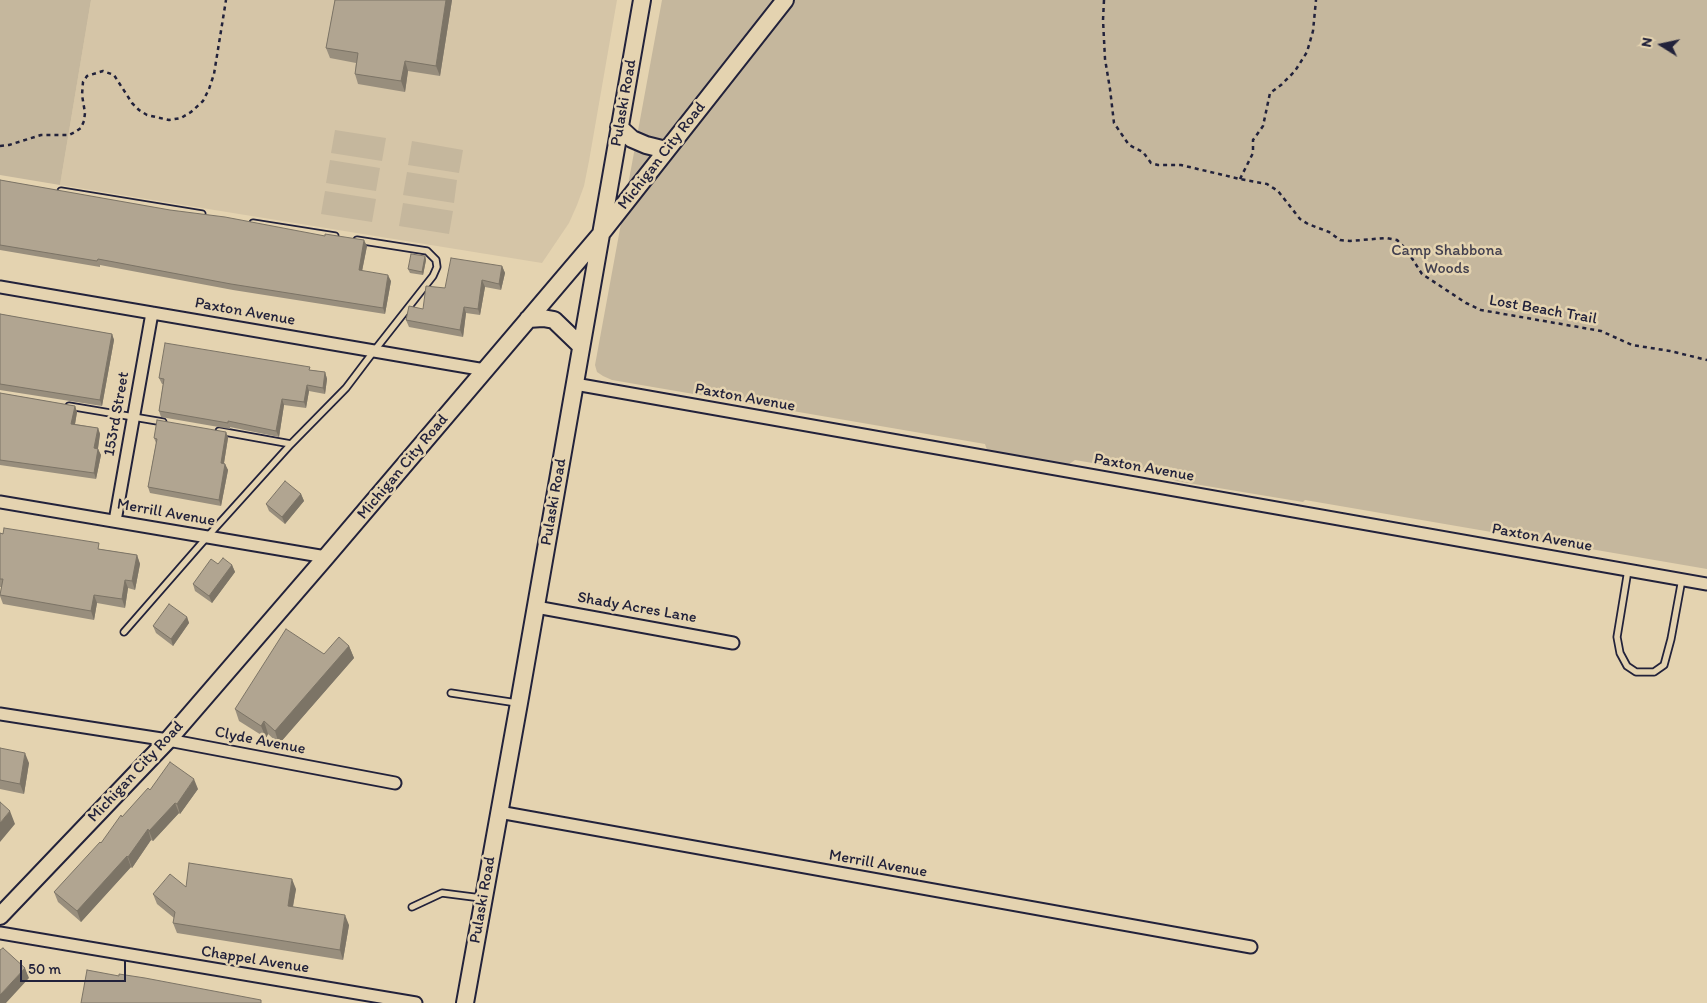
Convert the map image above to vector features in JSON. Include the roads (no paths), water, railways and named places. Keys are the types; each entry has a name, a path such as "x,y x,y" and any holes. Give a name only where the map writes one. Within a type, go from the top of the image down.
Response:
{"street":[{"name":"Pulaski Road","path":"465,1003 520,703 642,0"},
{"name":"Michigan City Road","path":"0,916 168,740 326,557 600,235 785,0"},
{"path":"619,127 632,139 666,150"},
{"name":"Paxton Avenue","path":"0,287 485,370"},
{"name":"153rd Street","path":"115,521 152,313"},
{"path":"528,319 543,318 554,320 581,346"},
{"name":"Paxton Avenue","path":"574,384 1707,584"},
{"name":"Merrill Avenue","path":"0,502 326,557"},
{"name":"Shady Acres Lane","path":"536,607 733,643"},
{"name":"Clyde Avenue","path":"0,714 168,740 395,783"},
{"name":"Merrill Avenue","path":"499,812 1250,947"},
{"name":"Chappel Avenue","path":"0,933 416,1003"}],"lane":[{"path":"58,190 213,216"},
{"path":"242,221 339,237"},
{"path":"124,632 206,537 346,388 433,276 437,268 436,260 427,251 349,238"},
{"path":"67,406 170,423"},
{"path":"208,429 292,444"},
{"path":"1628,570 1617,637 1620,653 1627,666 1636,672 1654,672 1664,665 1671,639 1682,579"},
{"path":"451,693 520,703"},
{"path":"412,907 442,892 484,899"}],"park label":[{"name":"Camp Shabbona Woods","path":"1447,260"}]}
